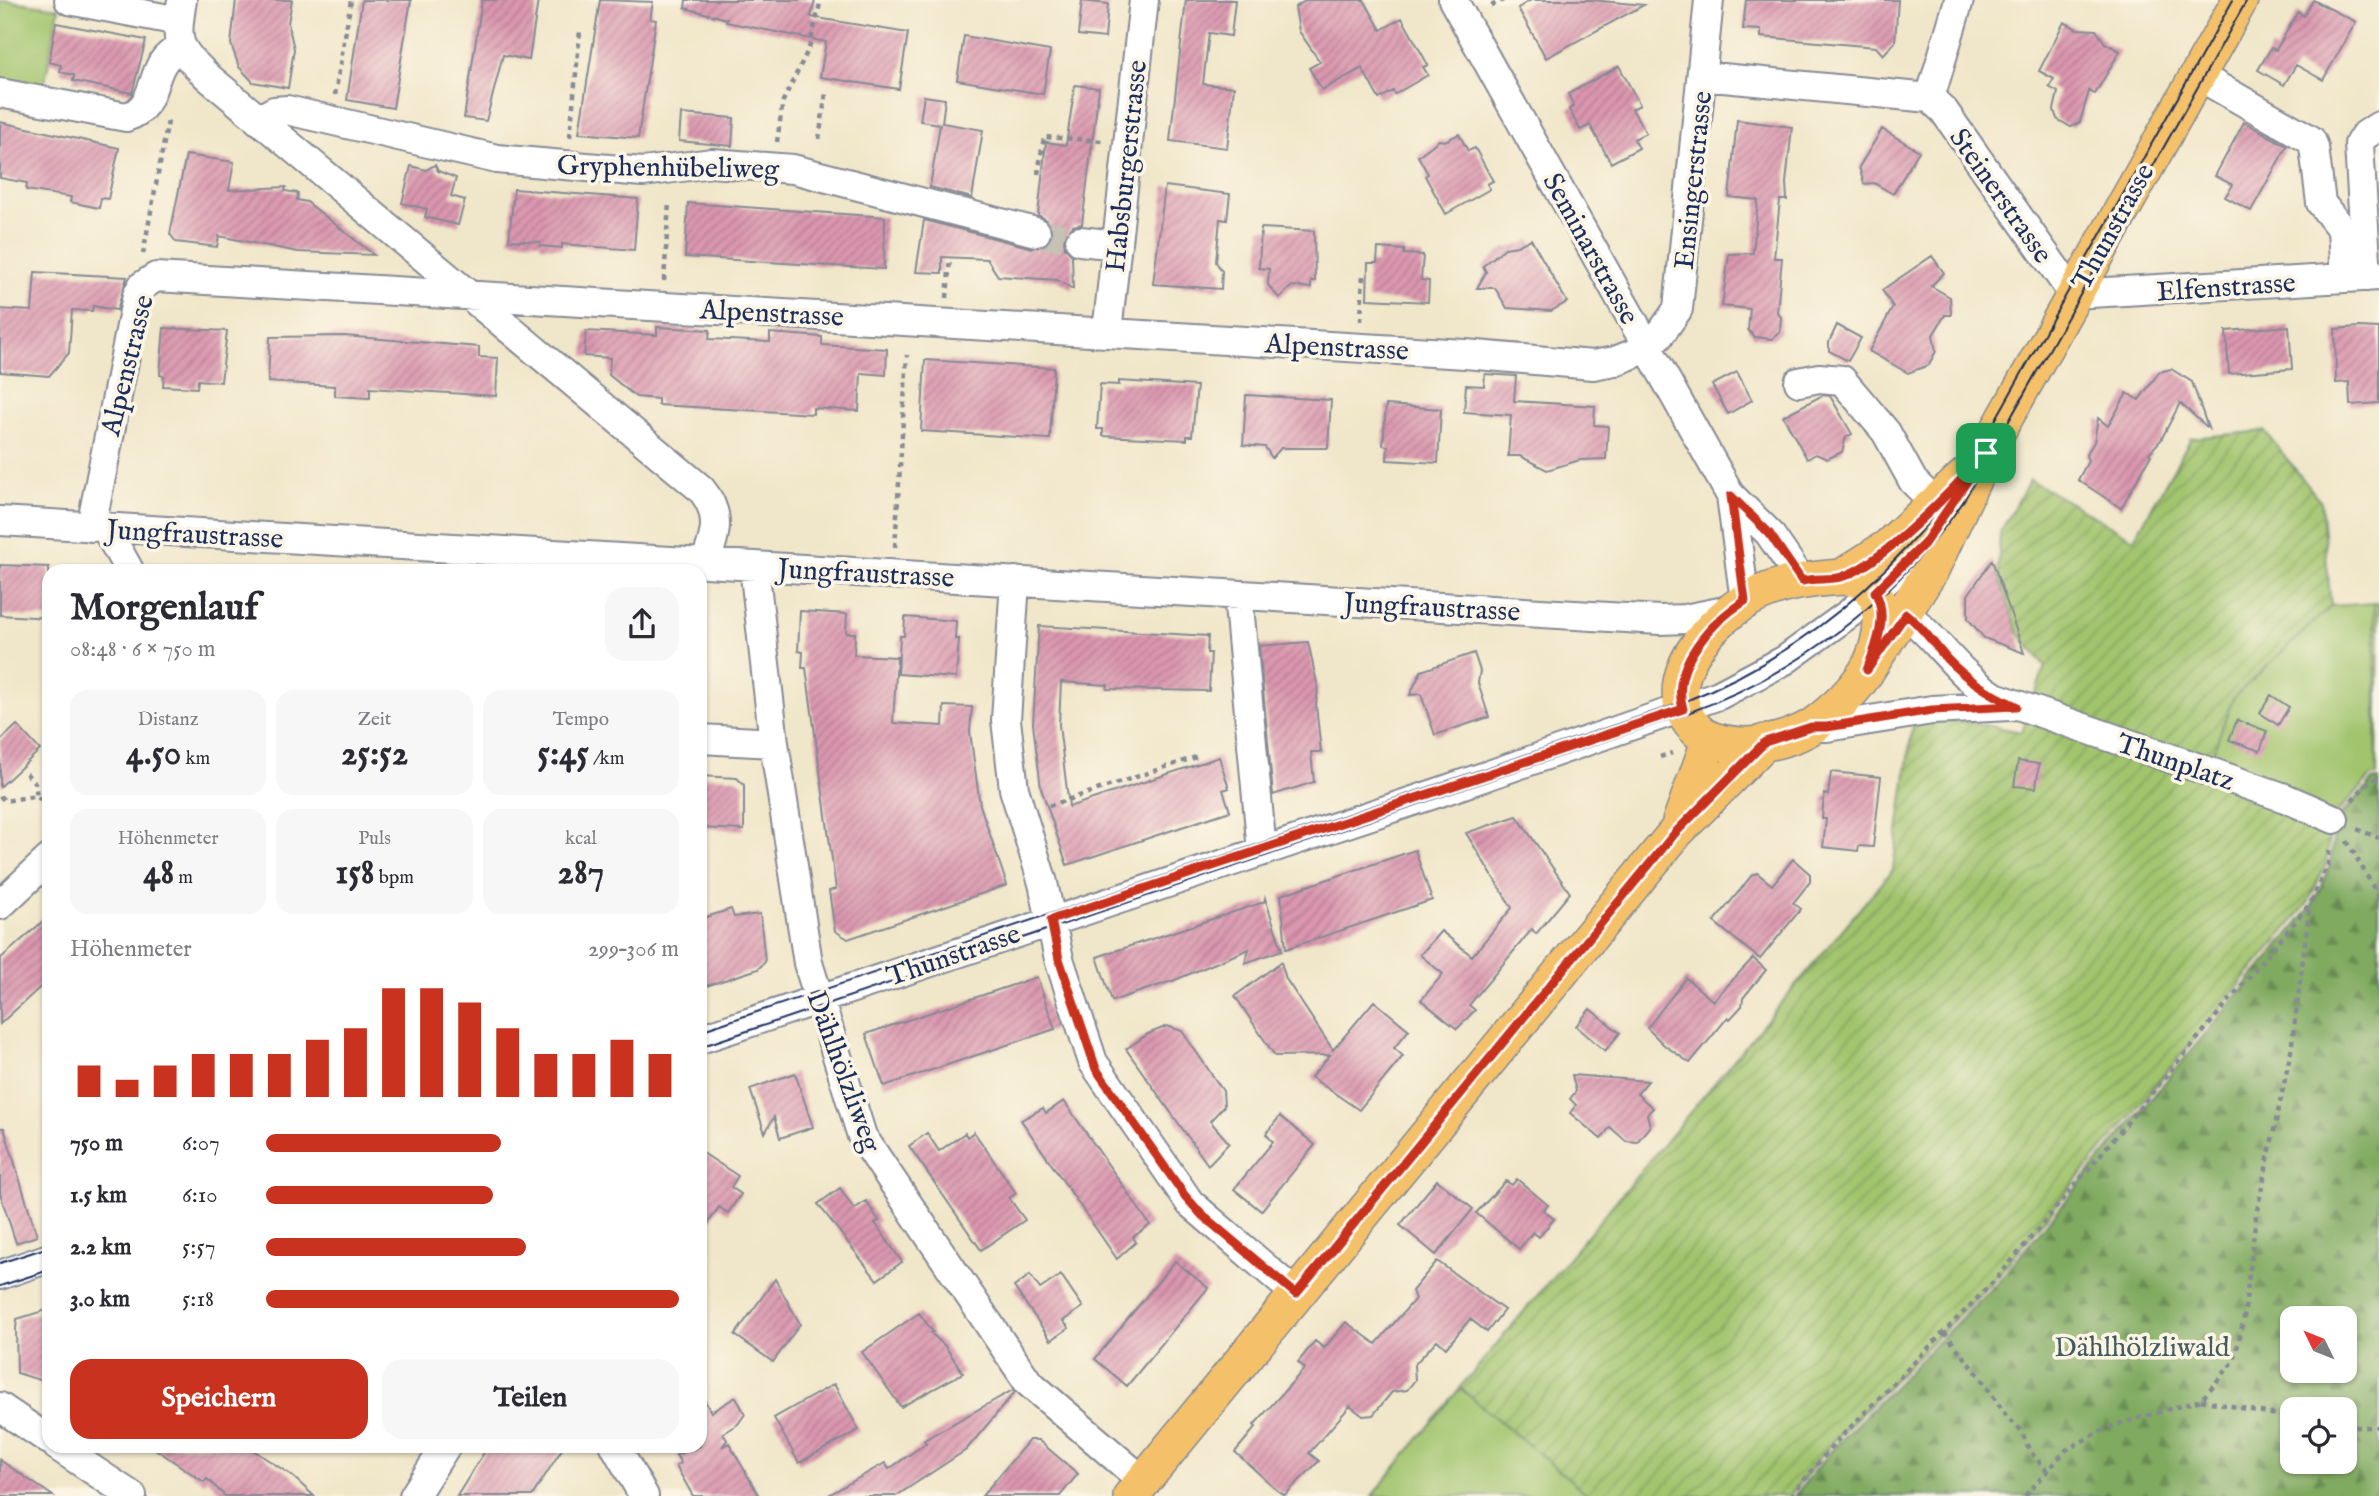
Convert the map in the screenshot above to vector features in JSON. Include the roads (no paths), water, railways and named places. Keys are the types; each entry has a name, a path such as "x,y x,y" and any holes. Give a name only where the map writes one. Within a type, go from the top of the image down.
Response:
{"main road":[{"name":"Thunstrasse","path":"1867,670 1906,614 1931,570 1986,453 2240,0"},
{"name":"Thunstrasse","path":"1842,577 1879,555 1937,505 1986,453"},
{"path":"1676,832 1710,739 1696,730 1683,709 1681,691 1684,671 1704,637 1738,606 1802,581 1842,577 1864,580 1875,592"},
{"name":"Thunplatz","path":"1710,739 1736,744 1765,742 1811,727 1846,696 1867,670 1881,620 1881,606 1875,592"},
{"path":"1137,1489 1676,832 1765,742"}],"street":[{"path":"69,0 181,11 180,49 258,120 701,489 712,504 717,523 705,563"},
{"name":"Habsburgerstrasse","path":"1107,332 1144,0"},
{"name":"Seminarstrasse","path":"1453,0 1731,496 1769,533 1802,581"},
{"name":"Ensingerstrasse","path":"1646,347 1668,327 1679,303 1709,0"},
{"path":"1702,76 1930,98 1959,0"},
{"path":"0,93 127,117 142,110 163,60 180,49"},
{"path":"2197,75 2311,140 2321,203 2343,235 2364,277"},
{"name":"Steinerstrasse","path":"1930,98 1944,111 2073,294"},
{"name":"Gryphenhübeliweg","path":"258,120 274,111 287,110 492,158 566,166 643,172 712,163 773,167 844,180 1036,232"},
{"path":"2364,277 2358,144 2379,126"},
{"path":"1080,241 1116,245"},
{"name":"Alpenstrasse","path":"98,527 137,296 147,282 162,276 1552,359 1593,365 1621,359 1646,347"},
{"name":"Elfenstrasse","path":"2073,294 2364,277"},
{"path":"1799,382 1819,378 1842,380 1886,432 1913,481 1937,505"},
{"name":"Thunstrasse","path":"707,1037 1683,709 1746,682 1786,660 1875,592 1924,544 1986,453"},
{"name":"Seminarstrasse","path":"1731,496 1738,606"},
{"name":"Jungfraustrasse","path":"0,521 1660,620 1685,619 1738,606"},
{"path":"98,527 125,564"},
{"name":"Dählhölzliweg","path":"754,566 774,743 808,963 817,1000 859,1128 870,1152 1028,1382 1137,1489"},
{"path":"1015,581 1007,727 1016,798 1051,920 1059,959 1100,1077 1190,1203 1296,1294"},
{"path":"1238,595 1262,851"},
{"name":"Thunplatz","path":"1906,614 1927,630 1938,648 1962,673 1996,697 2285,798 2334,819"},
{"name":"Thunplatz","path":"1811,727 1827,727 1965,706 2016,706"},
{"path":"707,739 774,743"},
{"path":"0,905 42,866"},
{"path":"0,1275 42,1260"},
{"path":"0,1407 42,1435"},
{"path":"68,1453 132,1496"},
{"path":"414,1496 442,1453"},
{"path":"619,1453 644,1496"}],"tunnel":[{"path":"1036,232 1080,241"}],"tram line":[{"path":"707,1029 1681,703 1764,663 1803,638 1839,611 1905,549 1963,477 2233,0"},
{"path":"707,1045 1685,714 1727,697 1805,655 1875,602 1936,538 1963,502 2247,0"},
{"path":"0,1263 42,1249"},
{"path":"0,1286 42,1272"}],"park label":[{"name":"Dählhölzliwald","path":"2142,1346"}]}
